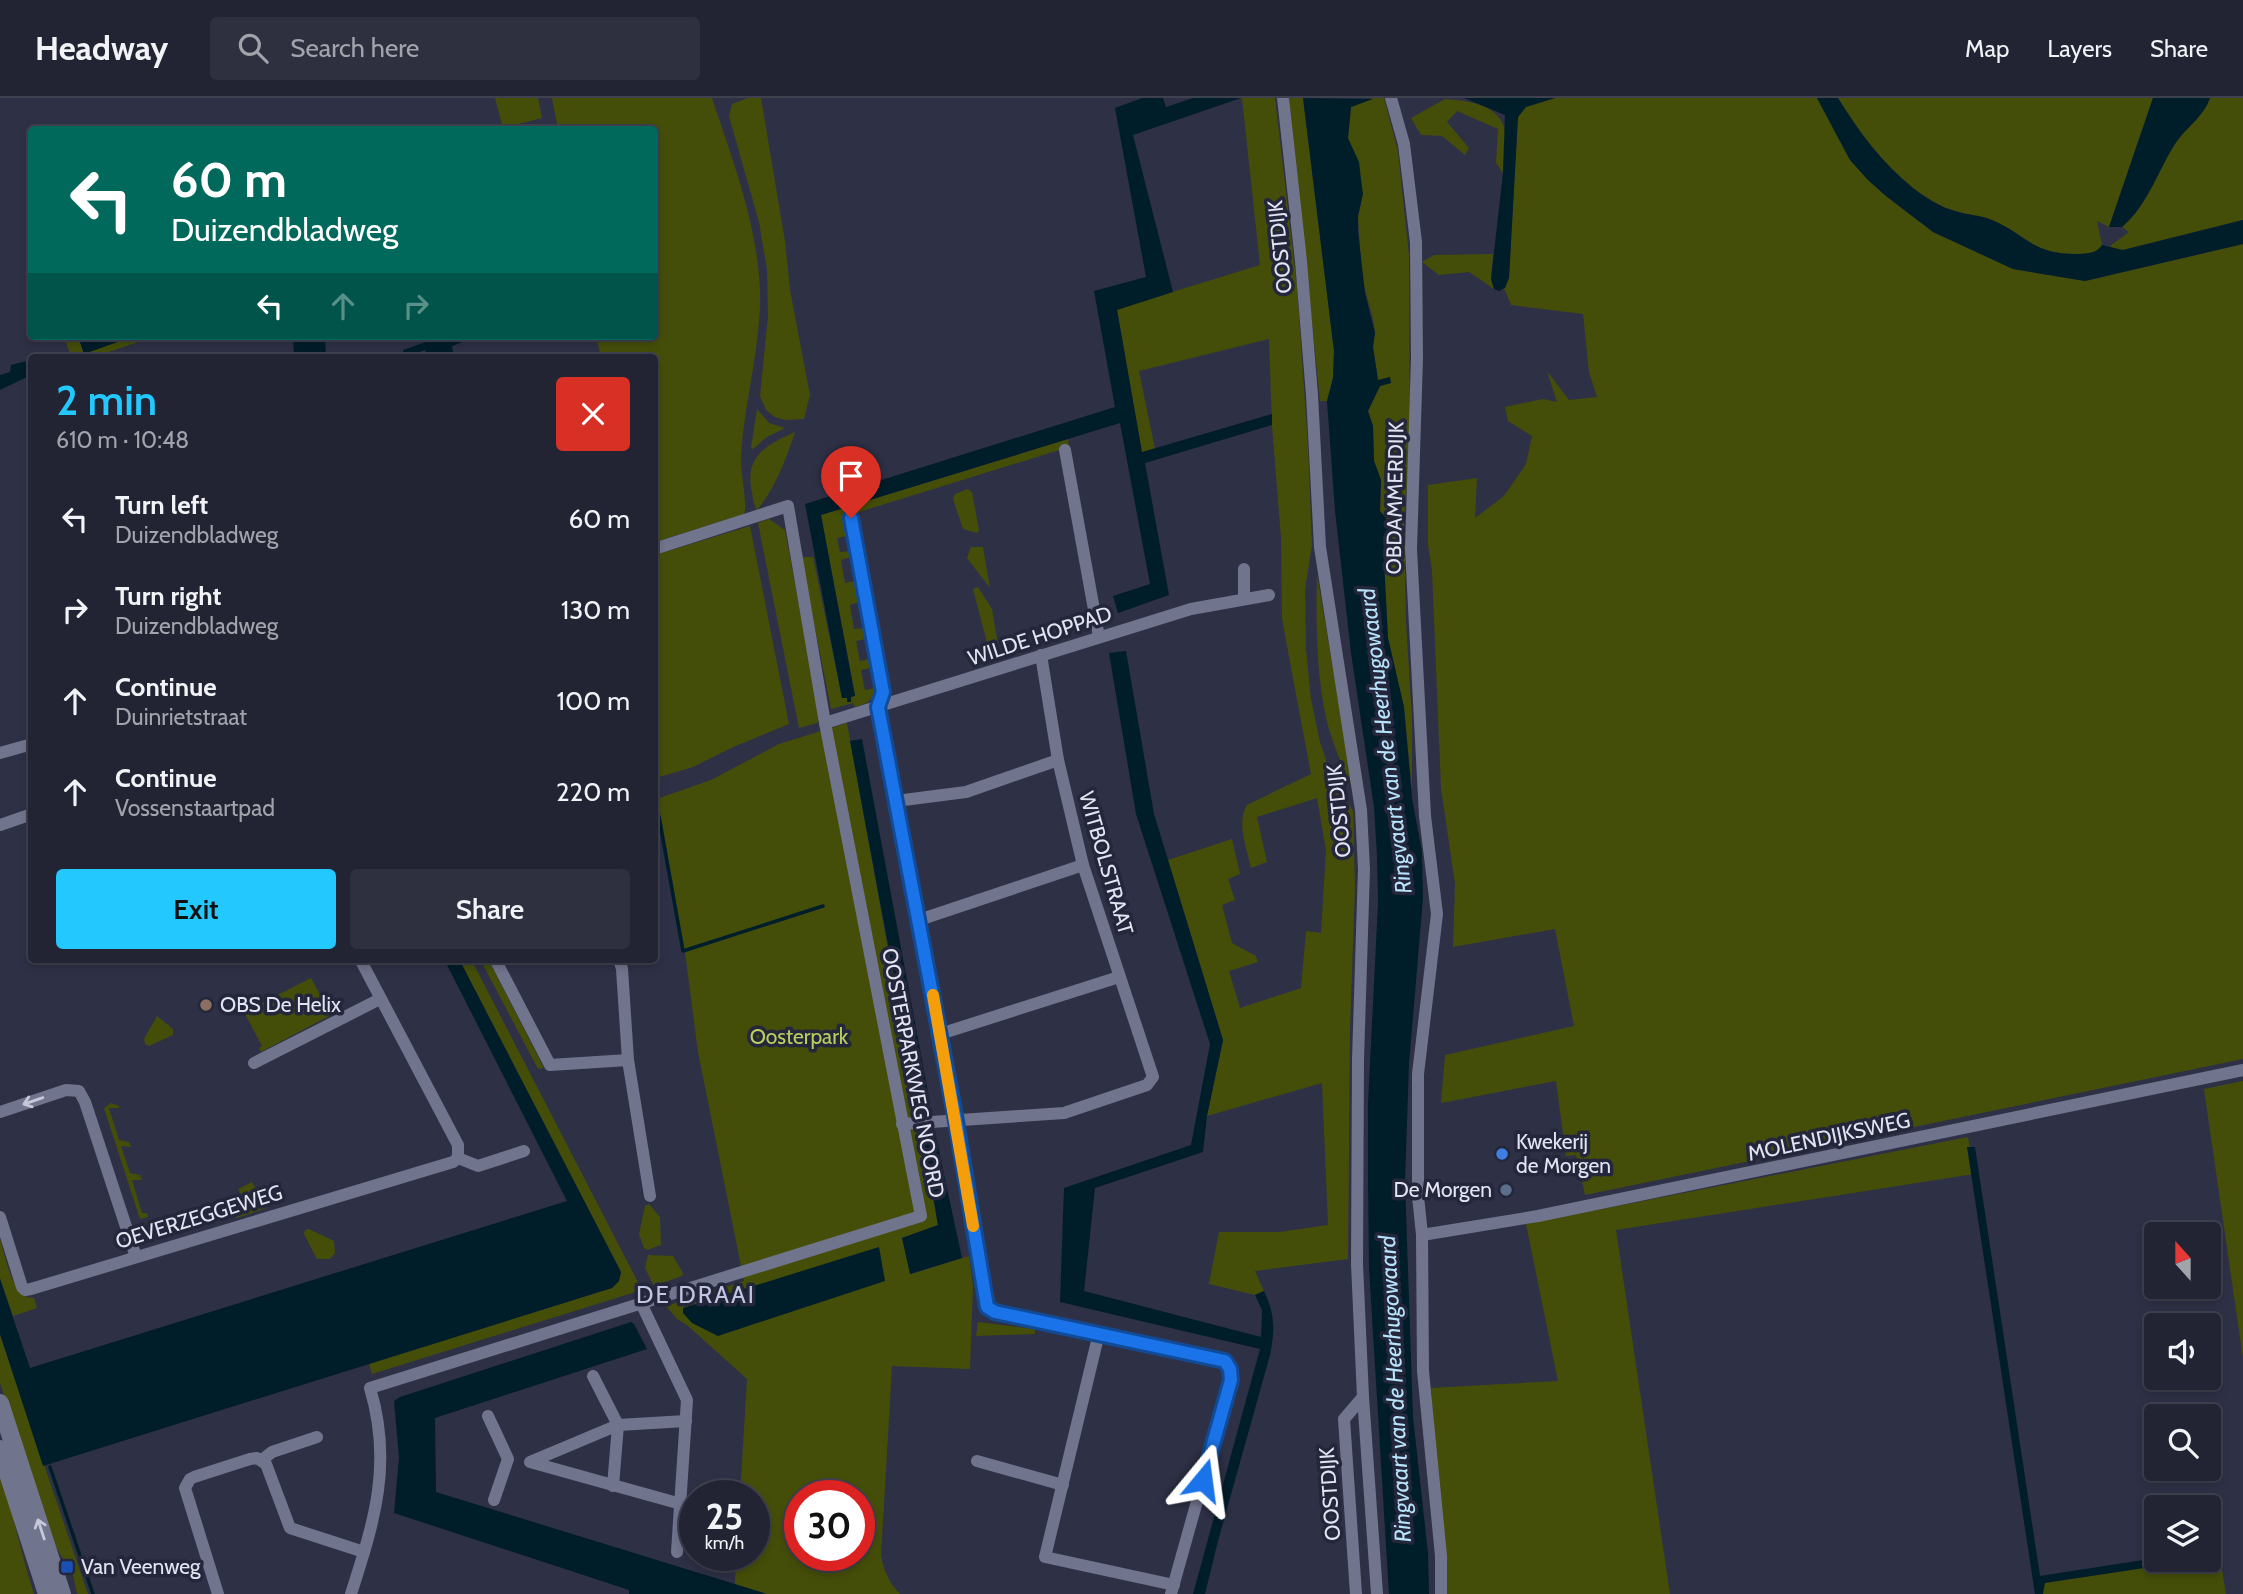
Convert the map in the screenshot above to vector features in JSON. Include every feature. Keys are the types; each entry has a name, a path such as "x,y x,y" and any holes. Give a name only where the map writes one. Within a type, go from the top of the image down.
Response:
{"main road":[{"path":"0,1403 62,1594"},
{"path":"0,1449 47,1594"}],"street":[{"name":"OOSTDIJK","path":"1283,98 1301,261 1321,547 1361,810 1364,869 1357,1264 1377,1594"},
{"name":"OBDAMMERDIJK","path":"1391,98 1404,144 1416,242 1417,358 1411,549 1425,816 1437,914 1418,1074 1418,1196 1422,1235 1423,1371 1441,1556 1441,1594"},
{"path":"1065,450 1099,637"},
{"name":"OOSTERPARKWEG NOORD","path":"364,1552 380,1480 382,1455 380,1424 370,1388 921,1216 825,723 788,506 658,548"},
{"path":"851,518 883,692 878,707 956,1121 987,1307 995,1312 1099,1333 1220,1358 1230,1369 1231,1380 1172,1590 1045,1557 1099,1333"},
{"path":"1244,569 1244,600"},
{"name":"WILDE HOPPAD","path":"825,723 1191,609 1269,595"},
{"name":"WITBOLSTRAAT","path":"956,1121 1064,1113 1147,1085 1153,1077 1083,865 1058,760 1041,655"},
{"path":"0,753 28,745"},
{"path":"896,801 966,792 1058,760"},
{"path":"0,825 28,815"},
{"path":"919,920 1083,865"},
{"path":"362,963 458,1145 458,1158"},
{"path":"497,963 550,1065 628,1060"},
{"path":"620,963 628,1060 650,1196"},
{"path":"940,1034 1119,978"},
{"path":"254,1063 380,999"},
{"name":"MOLENDIJKSWEG","path":"1422,1235 1551,1213 2243,1070"},
{"path":"0,1112 66,1090 79,1091 83,1095 136,1257"},
{"path":"902,1124 956,1121"},
{"name":"OEVERZEGGEWEG","path":"0,1217 25,1290 447,1164 458,1158 478,1166 524,1152"},
{"path":"641,1303 687,1400 683,1480"},
{"path":"593,1376 618,1425 613,1486"},
{"name":"OOSTDIJK","path":"1356,1594 1344,1419 1363,1397"},
{"path":"488,1416 508,1459 494,1500"},
{"path":"530,1462 618,1425 687,1421"},
{"path":"218,1594 185,1488 194,1477 250,1459 262,1460 272,1452 317,1437"},
{"path":"508,1459 530,1462 679,1503"},
{"path":"262,1460 269,1468 290,1528 364,1552 351,1594"},
{"path":"977,1461 1063,1485"},
{"path":"677,1552 679,1528"}],"green space":[{"path":"495,98 538,98 542,118 502,126"},
{"path":"552,98 712,98 745,201 759,280 759,326 741,456 744,514 658,541 658,354 600,354 597,340 658,340 658,126 557,126"},
{"path":"748,98 761,98 785,241 790,290 810,395 804,419 785,420 775,417 766,410 760,396 768,316 767,269 759,222 729,116 732,104"},
{"path":"1242,98 1275,98 1297,286 1308,446 1312,545 1305,589 1306,649 1311,699 1329,769 1353,811 1355,886 1350,1030 1348,1259 1255,1271 1264,1291 1255,1295 1209,1284 1219,1232 1279,1232 1328,1225 1322,1083 1207,1116 1223,1040 1168,860 1232,839 1240,874 1228,879 1235,900 1222,905 1232,943 1256,956 1258,962 1229,971 1240,1008 1301,988 1306,931 1321,933 1326,850 1317,798 1257,817 1267,862 1251,868 1242,828 1247,805 1311,774 1282,619 1281,538 1272,425 1269,339 1139,371 1155,449 1142,453 1117,309 1260,265"},
{"path":"1289,98 1303,98 1334,351 1333,378 1327,401 1320,401"},
{"path":"1373,98 1384,98 1398,151 1409,256 1410,454 1404,517 1406,622 1412,719 1412,791 1404,707 1388,638 1384,561 1393,527 1380,511 1381,480 1374,461 1373,426 1368,411 1380,386 1391,383 1378,380 1373,347 1373,319 1362,278 1358,216 1361,204 1348,138 1351,107"},
{"path":"1555,98 1817,98 1850,160 1886,196 1933,232 2013,269 2085,281 2243,244 2243,1059 1585,1195 1576,1155 1566,1156 1556,1081 1441,1103 1445,1055 1574,1026 1555,929 1453,947 1455,884 1441,788 1432,570 1428,545 1428,485 1477,478 1475,518 1504,496 1526,464 1532,436 1508,421 1505,407 1543,399 1557,402 1547,371 1569,400 1597,397 1589,372 1583,314 1511,305 1503,289 1509,277 1518,117 1526,107"},
{"path":"1838,98 2153,98 2109,227 2097,221 2102,245 2095,252 2079,254 2041,248 1992,220 1949,209 1928,199 1881,158"},
{"path":"2210,98 2243,98 2243,220 2123,250 2113,249 2110,246 2129,232 2122,227 2139,208 2177,141 2200,116"},
{"path":"1445,99 1479,105 1500,119 1505,131 1503,173 1496,163 1498,129 1457,111 1447,122 1469,148 1465,155 1442,136 1421,135 1411,118"},
{"path":"1493,254 1491,279 1494,289 1469,272 1439,275 1422,262 1434,255"},
{"path":"65,340 79,340 84,353 123,340 144,340 103,354 70,354"},
{"path":"757,409 769,423 785,428 767,437 753,449 751,448"},
{"path":"795,432 775,482 757,510 751,488 752,467 768,446"},
{"path":"1068,439 1069,447 843,517 847,536 837,538 840,552 850,551 851,557 841,560 845,583 855,581 859,602 850,605 854,629 864,628 866,639 856,641 860,661 869,659 871,668 861,670 865,690 875,688 873,696 866,703 855,707 853,703 831,709 801,557 813,557 842,698 851,701 851,697 855,695 821,515"},
{"path":"968,489 972,492 979,530 977,533 963,529 953,499 955,494"},
{"path":"769,519 785,530 820,718 817,723 799,728 758,523"},
{"path":"750,526 789,724 693,767 658,777 658,554"},
{"path":"971,547 983,547 990,588 967,558"},
{"path":"1317,574 1353,789 1332,739 1323,704 1317,648"},
{"path":"978,587 992,609 998,645 989,650 973,589"},
{"name":"Oosterpark","path":"847,723 938,1225 902,1238 911,1274 969,1256 973,1285 970,1369 892,1366 881,1556 893,1586 900,1594 765,1594 735,1584 735,1571 770,1571 770,1480 741,1480 747,1379 677,1319 666,1306 744,1281 698,1052 685,952 658,799 711,780 779,744"},
{"path":"461,963 473,963 642,1290 372,1374 369,1364 612,1288 619,1281 621,1272"},
{"path":"482,963 490,963 544,1068 538,1069"},
{"path":"311,978 331,1015 261,1052 259,1048 262,1046 244,1012"},
{"path":"157,1016 173,1029 173,1035 149,1046 144,1039"},
{"path":"2243,1081 2243,1358 2204,1089"},
{"path":"111,1103 119,1106 109,1108 119,1140 129,1142 131,1147 121,1146 130,1173 140,1175 142,1180 132,1180 142,1213 147,1213 148,1217 140,1219 104,1108"},
{"path":"1968,1137 1974,1174 1616,1230 1670,1594 1445,1594 1431,1388 1558,1381 1526,1224"},
{"path":"252,1182 266,1208 237,1218 235,1213 248,1207 238,1189"},
{"path":"649,1204 660,1217 661,1245 647,1250 639,1234 645,1206"},
{"path":"309,1229 334,1241 335,1253 330,1259 317,1259 304,1234 305,1230"},
{"path":"0,1239 15,1285 20,1292 34,1298 37,1308 13,1316 0,1278"},
{"path":"648,1255 673,1256 683,1273 682,1276 654,1286 645,1268"},
{"path":"978,1322 1035,1329 1035,1334 976,1336"},
{"path":"0,1335 88,1594 77,1594 70,1560 64,1561 48,1532 0,1383"},
{"path":"0,1469 25,1563 34,1594 0,1594"},
{"path":"2144,1563 2144,1572 2221,1572 2221,1563 2226,1594 2038,1594 2036,1581"}],"water":[{"path":"1142,98 1163,98 1166,107 1193,98 1241,98 1133,135 1173,292 1117,310 1142,452 1272,414 1272,425 1145,463 1169,595 1118,613 1113,596 1150,584 1120,423 821,515 855,696 851,697 851,702 847,702 847,698 842,698 805,504 1115,407 1094,291 1146,277 1115,108"},
{"name":"Ringvaart van de Heerhugowaard","path":"1303,98 1373,99 1351,107 1348,138 1359,162 1363,194 1358,231 1365,293 1375,333 1373,347 1378,380 1390,377 1391,383 1380,386 1368,411 1373,426 1374,461 1381,480 1380,511 1393,527 1384,561 1388,638 1404,707 1412,798 1422,852 1423,898 1409,1064 1405,1181 1413,1417 1428,1553 1429,1594 1389,1594 1369,1268 1368,1104 1378,903 1377,856 1374,807 1351,653 1335,511 1327,401 1333,378 1334,351"},
{"path":"1464,98 1555,98 1526,107 1518,117 1509,278 1505,288 1499,291 1494,289 1491,279 1503,173 1505,115"},
{"path":"1817,98 1838,98 1881,158 1923,195 1949,209 1992,220 2041,248 2079,254 2095,252 2102,245 2123,250 2243,220 2243,244 2085,281 2013,269 1933,232 1886,196 1850,160"},
{"path":"2153,98 2210,98 2200,116 2177,141 2139,208 2122,227 2109,227"},
{"path":"79,340 123,340 84,354"},
{"path":"293,340 325,340 326,354 294,354"},
{"path":"432,340 468,340 452,346 453,354 427,354 425,350 404,354 403,350"},
{"path":"28,361 28,376 0,390 0,375 10,372 11,365"},
{"path":"1126,651 1154,814 1223,1040 1207,1116 1203,1152 1095,1188 1084,1291 1261,1337 1262,1310 1255,1295 1264,1291 1268,1299 1273,1323 1270,1355 1205,1594 1193,1594 1260,1349 1060,1302 1064,1188 1191,1145 1210,1044 1136,814 1109,653"},
{"path":"862,739 930,1103 918,1105 850,741"},
{"path":"446,963 461,963 621,1272 619,1281 612,1288 43,1466 0,1334 0,1279 30,1368 567,1201"},
{"path":"936,1137 962,1258 910,1274 902,1238 938,1225 923,1139"},
{"path":"1967,1147 1975,1147 2040,1576 2144,1560 2144,1568 2045,1583 2043,1594 2035,1594"},
{"path":"879,1247 885,1281 718,1336 692,1323 683,1313 683,1308"},
{"path":"631,1322 647,1349 435,1418 436,1492 679,1567 679,1571 692,1571 767,1594 629,1594 629,1590 394,1513 399,1458 394,1401"}],"waterway":[{"path":"659,817 683,951 823,906"},
{"path":"50,1467 93,1594"}],"slow traffic":[{"path":"933,995 973,1226"}],"place":[{"name":"OBS De Helix","path":"206,1005"},
{"name":"Kwekerij de Morgen","path":"1502,1154"},
{"name":"De Morgen","path":"1506,1190"},
{"name":"Van Veenweg","path":"67,1567"}],"district":[{"name":"DE DRAAI","path":"696,1295"}],"route":[{"path":"851,518 883,692 878,707 956,1121 987,1307 995,1312 1225,1361 1230,1369 1231,1380 1203,1480"}]}
